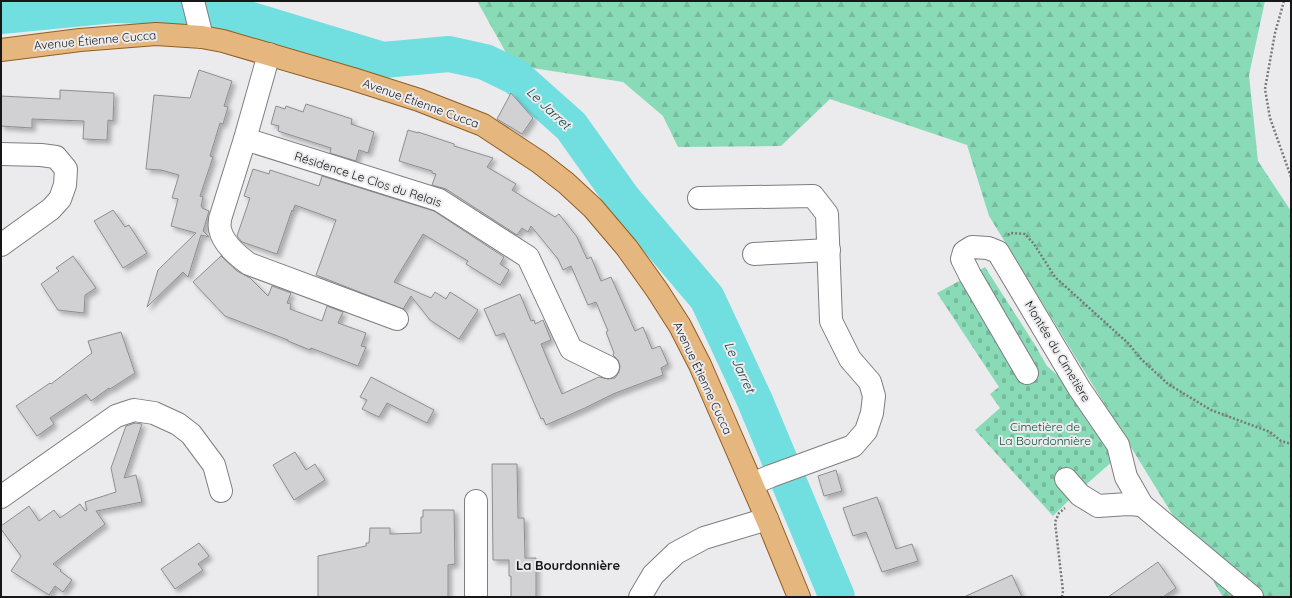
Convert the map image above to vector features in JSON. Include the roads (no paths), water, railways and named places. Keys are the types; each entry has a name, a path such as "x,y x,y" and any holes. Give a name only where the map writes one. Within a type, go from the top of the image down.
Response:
{"main road":[{"name":"Avenue Étienne Cucca","path":"1,50 80,40 156,34 198,20 223,41 419,100 483,125 539,162 566,183 593,208 627,248 657,290 680,326 762,480 767,519 799,597"}],"street":[{"path":"269,54 220,219 220,230 227,244 239,257 249,264 397,319"},
{"name":"Résidence Le Clos du Relais","path":"245,139 439,200 528,257 571,349 608,367"},
{"path":"1,154 56,157 66,169 65,185 60,199 51,209 1,245"},
{"path":"699,198 813,196 827,214 831,321 850,359 870,382 874,396 872,413 866,431 853,446 762,480"},
{"name":"Montée du Cimetière","path":"1027,373 962,259 964,252 972,247 988,248 998,252 1079,388 1118,445 1126,477 1142,505 1252,597"},
{"path":"754,254 829,250"},
{"path":"1,498 116,416 134,410 154,413 178,424 191,434 214,465 221,491"},
{"path":"1066,479 1080,495 1098,506 1128,504 1142,505"},
{"path":"476,501 476,597"},
{"path":"640,597 653,575 676,553 704,538 767,519"}],"waterway":[{"name":"Le Jarret","path":"1,16 114,5 212,8 383,60 449,54 485,62 516,77 571,126 623,199 707,298 755,401 837,597"}],"district":[{"name":"La Bourdonnière","path":"568,565"}],"park label":[{"name":"Cimetière de La Bourdonnière","path":"1045,433"}]}
